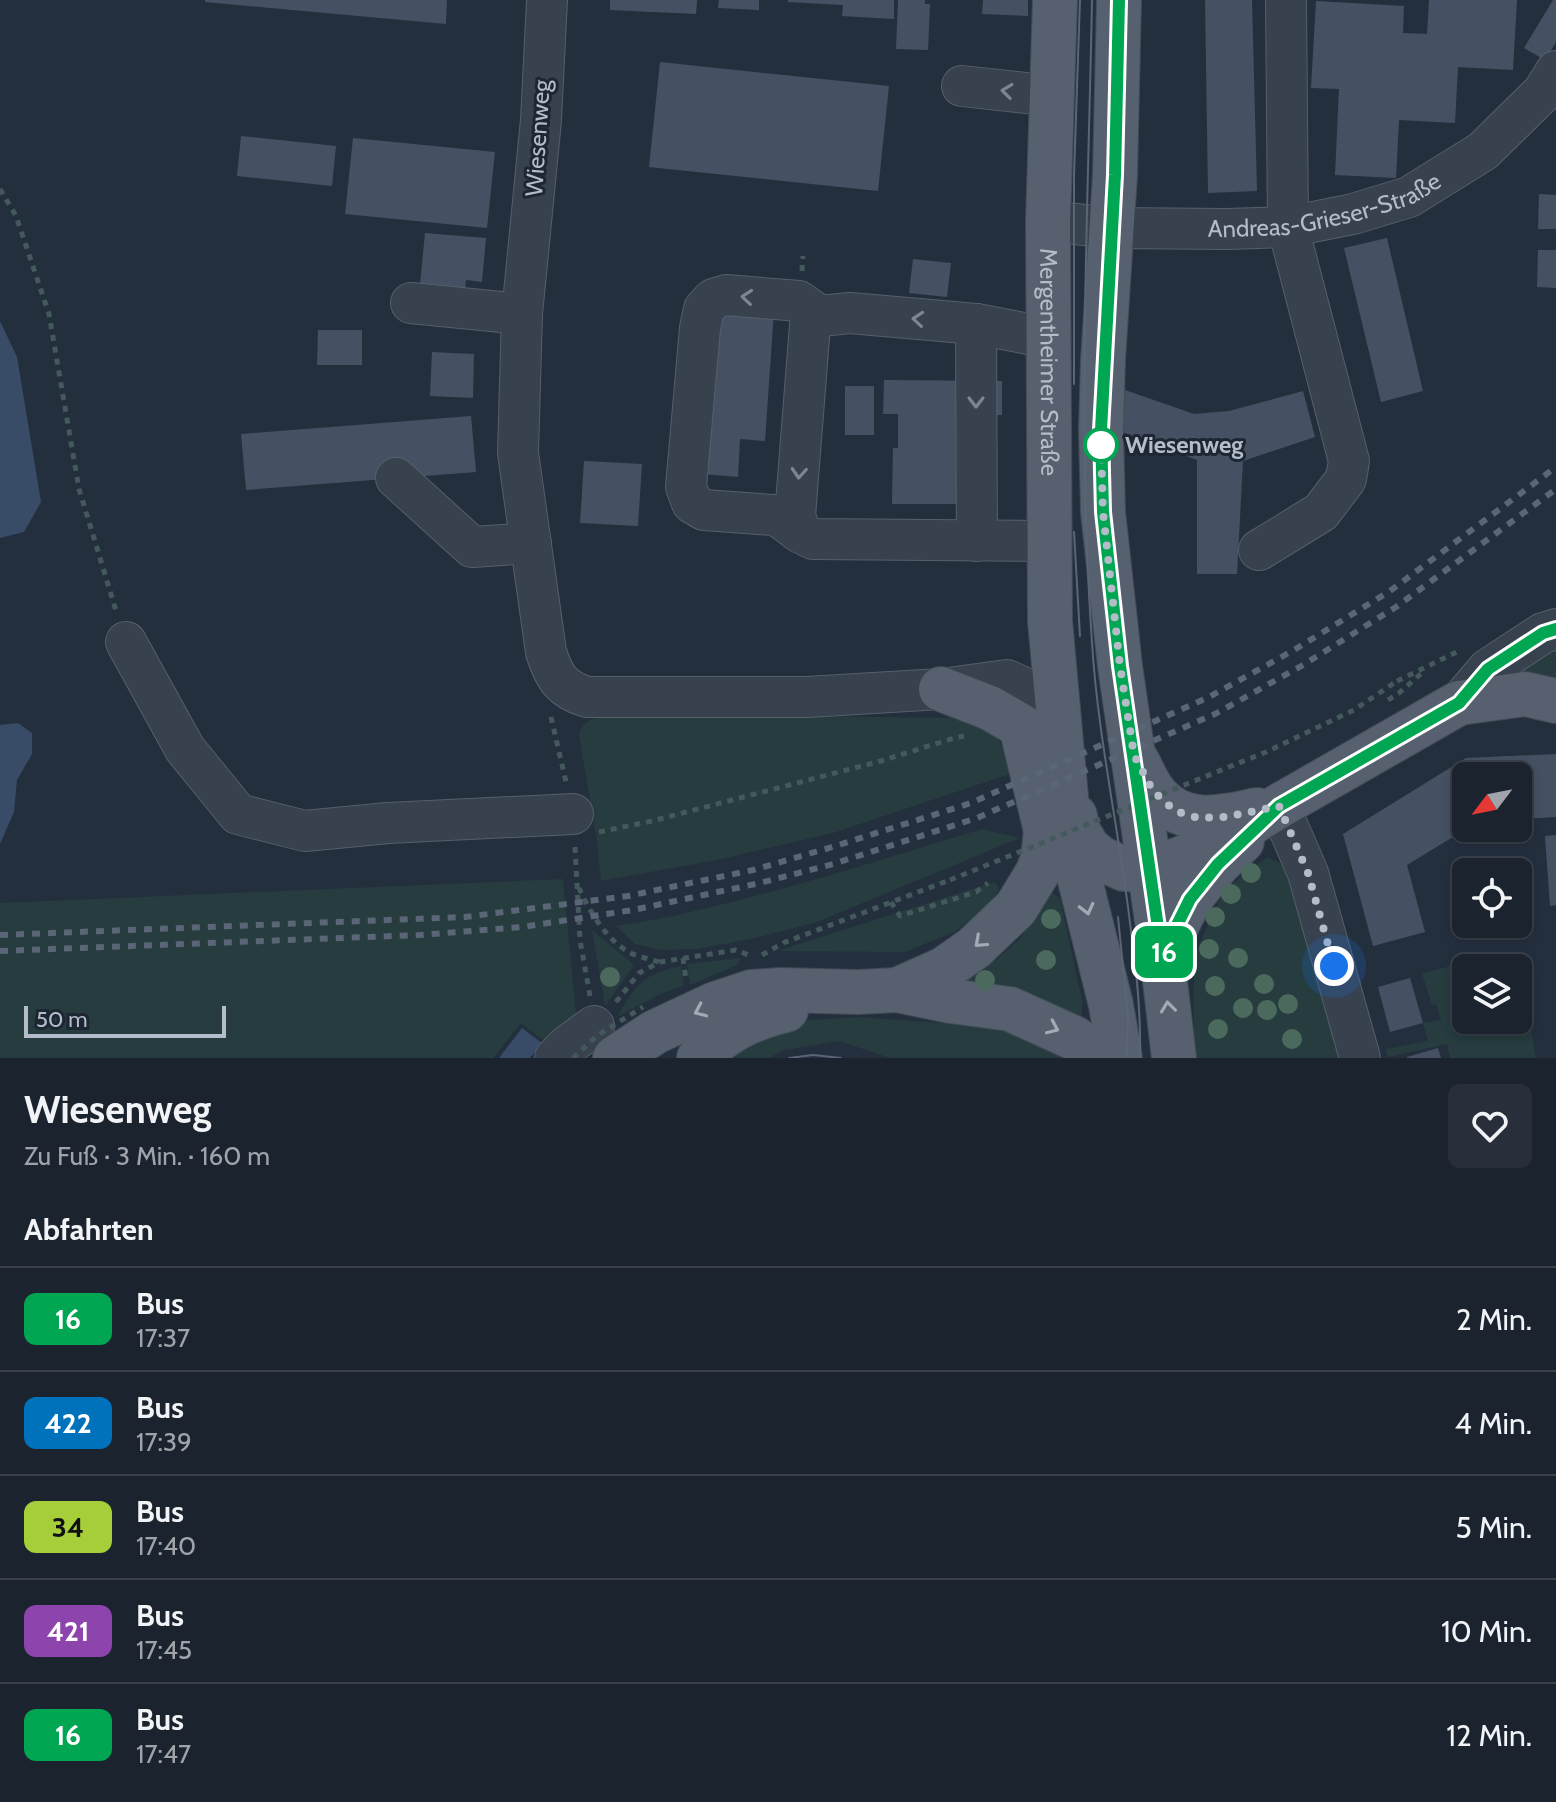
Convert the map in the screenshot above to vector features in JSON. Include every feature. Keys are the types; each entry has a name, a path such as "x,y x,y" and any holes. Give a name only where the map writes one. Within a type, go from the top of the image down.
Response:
{"main road":[{"name":"Mergentheimer Straße","path":"1055,0 1048,221 1050,621 1068,819 1111,1005 1120,1058"},
{"path":"1119,0 1115,175 1101,430 1103,512 1120,666 1174,1058"},
{"path":"699,1058 741,1025 780,1011 877,991 944,969 974,948 1016,908 1043,858 1033,834 1021,726 990,708 941,689"},
{"path":"1150,870 1212,847 1459,703 1525,694 1556,701"},
{"name":"Mergentheimer Straße","path":"1058,719 1078,831 1088,848 1112,865 1124,869 1150,870"},
{"path":"1134,755 1153,791 1175,811 1198,818 1226,817 1279,806"},
{"path":"1033,834 1064,777"},
{"path":"1162,955 1190,899 1218,864 1279,806"},
{"path":"599,1034 751,992 877,991 1010,1009 1074,1038 1102,1058"}],"street":[{"name":"Wiesenweg","path":"547,0 541,120 522,314 518,453 546,652 552,670"},
{"path":"1259,550 1321,512 1346,479 1349,461 1288,227 1286,0"},
{"name":"Andreas-Grieser-Straße","path":"1048,221 1112,228 1227,229 1288,227 1353,214 1409,197 1483,151 1543,92 1556,71"},
{"path":"962,86 1053,96"},
{"path":"820,316 799,301 726,295 713,299 704,309 686,487 692,503 704,510 773,515 813,539 1051,541"},
{"path":"411,303 522,314"},
{"path":"801,533 795,516 810,325 820,316 850,313 976,324 1050,338"},
{"path":"976,324 977,541"},
{"path":"396,478 472,547 531,543"},
{"path":"552,670 565,688 587,697 807,697 941,689 1007,680 1037,645 1050,621"},
{"path":"1459,703 1488,669 1543,633 1556,629"},
{"path":"126,642 185,749 238,814 305,831 388,823 574,826"},
{"path":"1007,680 1047,701 1058,719"},
{"path":"1279,806 1308,873 1360,1058"},
{"path":"555,1058 567,1046 599,1034"}],"path":[{"path":"0,189 16,216 49,314 79,489 126,642"},
{"path":"552,670 551,718 574,826 580,940 599,1034"},
{"path":"599,1034 639,973 660,962 736,950 757,958 783,943 950,880 1266,752 1354,710 1397,681"},
{"path":"574,826 652,821 969,735"},
{"path":"1012,867 1033,834"},
{"path":"577,884 590,912 607,933 628,952 660,962"},
{"path":"891,902 900,916 976,892"},
{"path":"683,958 687,989"},
{"path":"599,1034 649,1020"}],"green space":[{"path":"1556,640 1556,683 1512,674"},
{"path":"603,716 975,718 1000,742 1010,774 833,833 717,860 601,881 580,731 587,722"},
{"path":"982,829 1020,838 817,922 698,949 660,950 635,944 616,926 674,916 758,895"},
{"path":"1267,857 1284,865 1346,1058 1194,1058 1194,956 1218,902 1231,885"},
{"path":"563,879 577,1024 548,1044 521,1023 493,1058 0,1058 0,903"},
{"path":"994,882 998,892 987,908 954,932 905,952 777,951"},
{"path":"1050,892 1060,898 1082,1000 1082,1017 963,980 997,959 1021,938 1037,907"},
{"path":"592,930 634,965 605,1006"},
{"path":"741,958 737,965 690,985 687,964"},
{"path":"1452,965 1452,1034 1532,1034 1536,1058 1450,1058 1447,1044 1388,1057 1385,1049 1428,1041 1423,1023 1441,1020 1436,1004 1432,1005 1422,974"},
{"path":"681,966 684,985 617,1017 642,982 658,972"},
{"path":"860,1017 1012,1032 1062,1047 1060,1058 890,1058 839,1041 784,1050 769,1058 728,1058 773,1029 810,1020"}],"water":[{"path":"0,321 17,357 41,502 24,532 0,538"},
{"path":"18,723 32,733 32,754 17,780 14,812 0,844 0,725"},
{"path":"522,1028 542,1043 530,1058 499,1058"}],"building":[{"path":"447,0 446,24 205,2"},
{"path":"610,0 697,0 696,14 610,10"},
{"path":"719,0 759,0 759,10 718,8"},
{"path":"788,0 894,0 894,19 842,16 843,5"},
{"path":"898,0 925,0 925,4 930,4 928,50 896,49"},
{"path":"983,0 1028,0 1028,16 982,14"},
{"path":"1205,0 1252,0 1257,191 1208,193"},
{"path":"1429,0 1517,0 1513,70 1458,67 1455,123 1399,120 1396,178 1335,175 1339,89 1311,88 1316,1 1404,6 1403,33 1427,34"},
{"path":"1553,0 1556,0 1556,42 1545,60 1524,48"},
{"path":"660,62 889,86 878,191 649,167"},
{"path":"241,136 336,146 332,186 237,176"},
{"path":"353,138 495,152 487,228 345,214"},
{"path":"1539,194 1556,195 1556,229 1538,229"},
{"path":"425,233 486,238 482,282 466,280 465,289 420,285"},
{"path":"1387,238 1423,391 1381,402 1344,248"},
{"path":"1538,250 1556,250 1556,288 1537,287"},
{"path":"913,259 951,263 947,297 909,293"},
{"path":"718,306 774,311 765,441 740,439 738,477 702,474"},
{"path":"318,330 362,330 362,365 317,365"},
{"path":"432,352 474,354 473,398 430,396"},
{"path":"884,380 1002,381 1002,415 959,415 963,504 892,504 893,448 898,448 898,414 883,414"},
{"path":"845,386 874,386 874,435 845,435"},
{"path":"1125,390 1194,414 1229,411 1303,391 1315,437 1243,461 1237,574 1197,574 1197,460 1114,429"},
{"path":"471,416 476,472 246,490 241,434"},
{"path":"584,461 642,464 638,526 580,523"},
{"path":"1556,754 1556,817 1532,818 1532,762 1460,762 1466,758"},
{"path":"1452,767 1452,838 1407,865 1425,932 1373,946 1343,834"},
{"path":"1556,835 1556,905 1550,906 1545,836"},
{"path":"1410,978 1423,1023 1390,1032 1378,987"},
{"path":"1438,1048 1441,1058 1407,1058 1407,1057"}],"tram line":[{"path":"1074,384 1074,175 1080,0"},
{"path":"1092,0 1084,402 1088,563 1099,715 1135,963 1140,1058"},
{"path":"1074,532 1080,636"},
{"path":"1118,917 1128,1017 1127,1058"},
{"path":"789,1058 813,1055 841,1058"}],"railway":[{"path":"0,935 465,917 628,896 753,870 829,848 971,803 1209,697 1390,591 1556,467"},
{"path":"0,951 420,935 522,927 633,910 833,864 977,818 1217,713 1303,665 1396,607 1556,489"}],"bus line":[{"name":"16","path":"1119,0 1115,175 1103,360 1103,512 1120,666 1162,955 1190,899 1218,864 1279,806 1459,703 1488,669 1543,633 1556,629"}],"place":[{"name":"Wiesenweg","path":"1101,445"}],"route":[{"path":"1101,445 1103,512 1120,666 1134,755 1153,791 1175,811 1198,818 1226,817 1279,806 1308,873 1334,966"}]}
